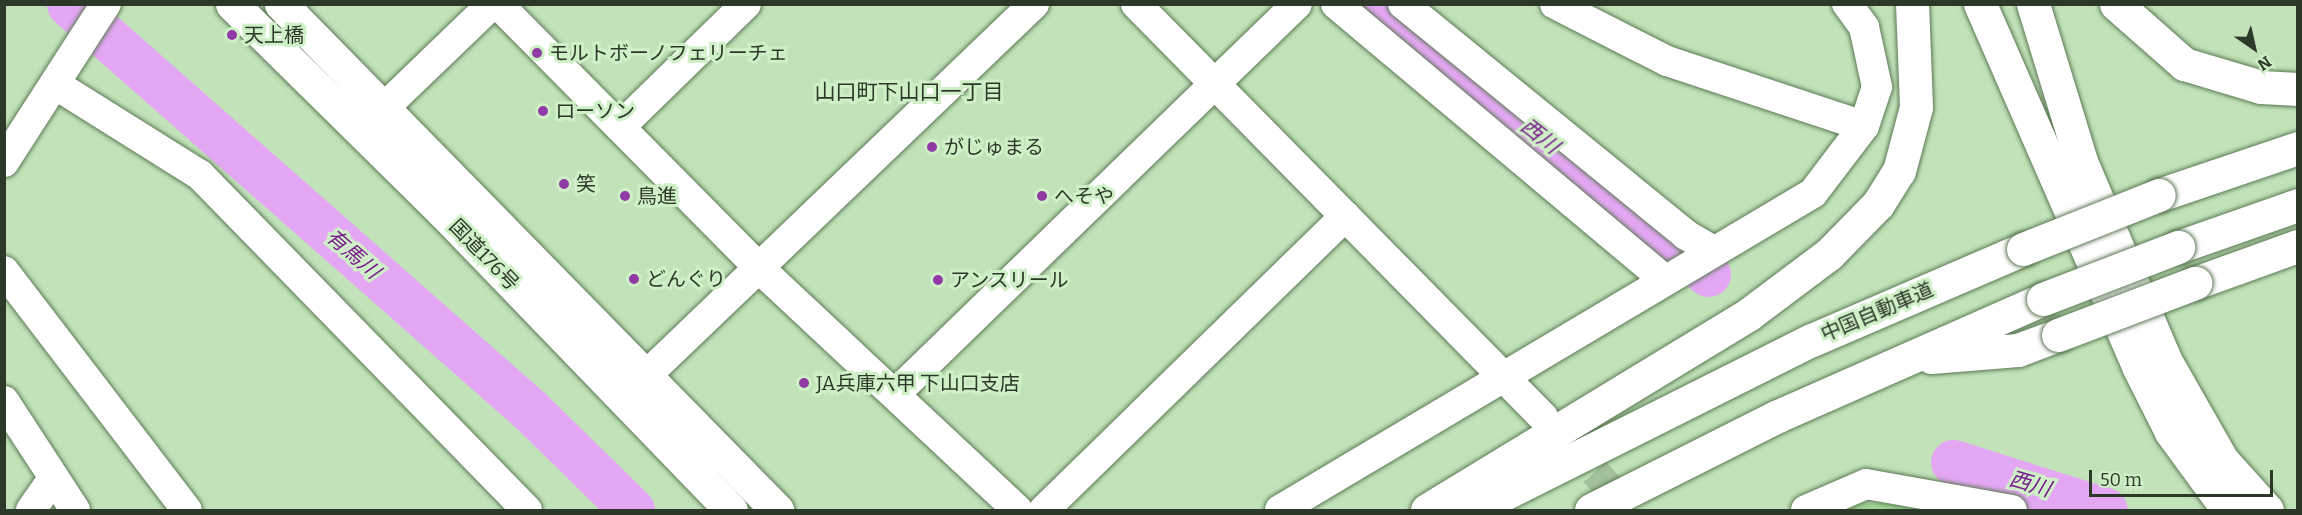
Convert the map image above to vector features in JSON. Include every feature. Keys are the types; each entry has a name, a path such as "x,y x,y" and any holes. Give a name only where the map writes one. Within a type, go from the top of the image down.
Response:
{"highway":[{"name":"国道176号","path":"232,4 731,510"},
{"name":"国道176号","path":"281,4 386,106 777,510"},
{"path":"1426,510 1749,314 1829,254 1878,204 1899,171 1916,107 1912,4"},
{"path":"1980,4 2138,366 2171,432 2228,510"},
{"path":"2033,4 2082,164 2165,360 2222,460 2267,510"},
{"path":"2116,4 2184,64 2261,87 2298,89"},
{"name":"中国自動車道","path":"1472,510 1812,340 2023,249 2159,195 2298,148"},
{"path":"1591,510 1906,359 2043,299 2178,247 2298,205"},
{"path":"1906,359 2018,350 2298,246"}],"street":[{"path":"4,162 58,86 106,4"},
{"path":"386,106 492,4"},
{"path":"498,4 759,268 897,392 1018,510"},
{"path":"620,127 746,4"},
{"path":"623,398 1034,4"},
{"path":"1136,4 1543,417"},
{"path":"897,392 1297,4"},
{"path":"1336,4 1671,276"},
{"path":"1403,4 1710,253"},
{"path":"1555,4 1667,61 1864,126"},
{"path":"1280,510 1501,376 1813,193 1864,126 1877,87 1864,27 1847,4"},
{"path":"58,86 200,175 527,510"},
{"path":"1044,510 1345,216"},
{"path":"4,271 187,510"},
{"path":"4,401 75,510"},
{"path":"31,510 53,478"},
{"path":"1806,510 1866,484 2012,510"}],"green space":[{"path":"1857,503 1937,504 1957,510 1839,510"}],"waterway":[{"name":"有馬川","path":"69,4 530,410 632,510"},
{"name":"西川","path":"1366,4 1545,140 1708,274"},
{"name":"西川","path":"1953,462 2105,510"}],"tunnel":[{"path":"1564,439 1630,510"}],"place":[{"name":"天上橋","path":"232,35"},
{"name":"モルトボーノフェリーチェ","path":"537,53"},
{"name":"ローソン","path":"543,111"},
{"name":"がじゅまる","path":"932,147"},
{"name":"笑","path":"564,184"},
{"name":"鳥進","path":"625,196"},
{"name":"へそや","path":"1042,196"},
{"name":"どんぐり","path":"634,279"},
{"name":"アンスリール","path":"938,280"},
{"name":"JA兵庫六甲 下山口支店","path":"804,383"}],"district":[{"name":"山口町下山口一丁目","path":"909,92"}]}
